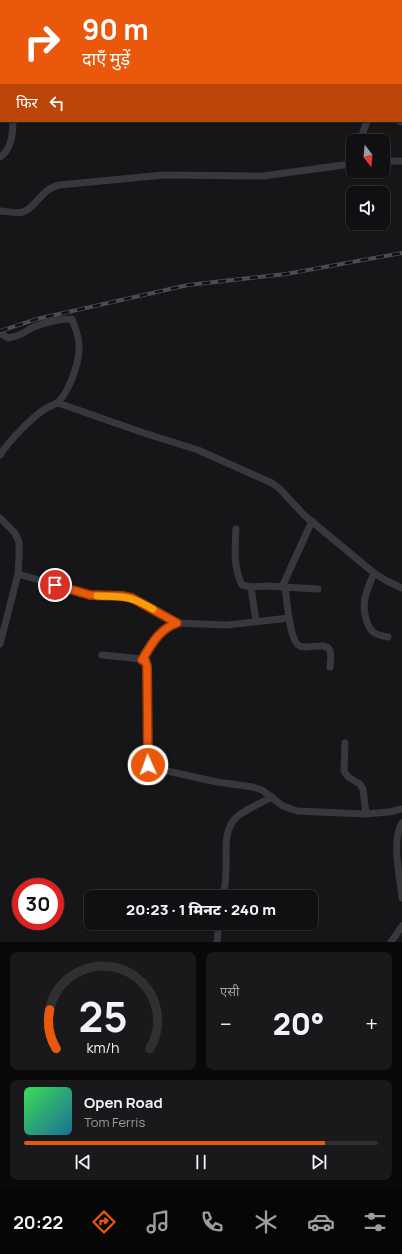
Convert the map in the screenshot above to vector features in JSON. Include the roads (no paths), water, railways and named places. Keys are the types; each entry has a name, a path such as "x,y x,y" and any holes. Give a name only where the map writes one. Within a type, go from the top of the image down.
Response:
{"street":[{"path":"0,157 7,151 13,128 13,122"},
{"path":"362,134 367,122"},
{"path":"390,161 402,161"},
{"path":"0,211 17,213 27,210 43,193 59,185 164,175 263,176 346,164"},
{"path":"0,333 8,338 19,336 33,328 61,319 72,319 77,333 79,349 72,381 58,403 45,408 38,414 18,433 0,455"},
{"path":"58,403 198,450 272,483 280,489 304,514 374,573 402,588"},
{"path":"0,518 15,533 19,542 18,574 0,644"},
{"path":"312,521 283,587 292,632 297,644 303,647 323,646 329,649 330,667"},
{"path":"236,529 234,555 242,585 251,587 266,586 318,589"},
{"path":"374,573 363,603 364,614 368,627 372,633 377,636 388,637"},
{"path":"18,574 90,595 122,596 132,598 177,623"},
{"path":"251,587 256,621"},
{"path":"142,660 159,633 170,625 177,623 227,625 289,618"},
{"path":"102,655 145,660 147,666 147,762 149,767 217,782 253,787 262,790 283,806 297,811 366,814 402,809"},
{"path":"345,743 344,771 348,777 360,784 363,788 366,814"},
{"path":"224,890 226,869 226,840 233,821 243,813 272,797"},
{"path":"402,823 399,829 397,842 402,898"},
{"path":"391,942 399,935 402,926"},
{"path":"217,942 218,930"}],"railway":[{"path":"0,331 37,319 188,285 286,274 402,253"}]}
